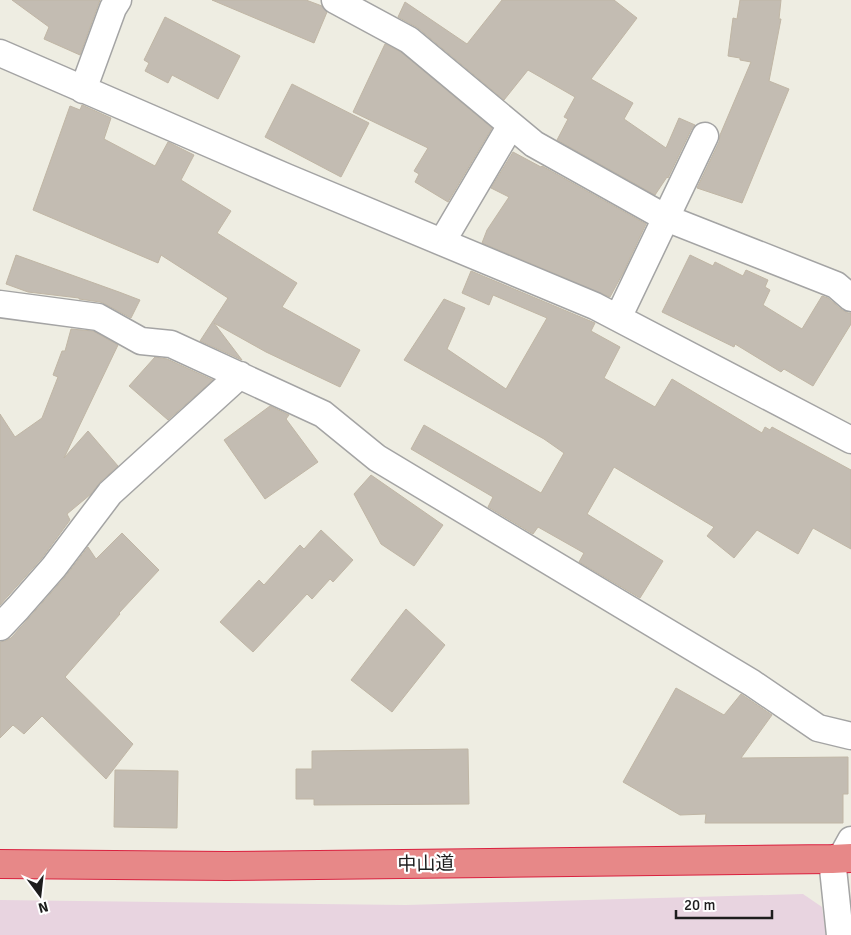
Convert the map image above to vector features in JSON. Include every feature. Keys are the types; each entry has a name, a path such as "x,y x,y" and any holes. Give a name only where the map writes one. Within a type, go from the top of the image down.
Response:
{"highway":[{"name":"中山道","path":"0,864 226,866 844,854"}],"street":[{"path":"83,90 118,0"},
{"path":"335,0 409,40 534,144 666,218 836,285 851,298"},
{"path":"0,54 286,177 595,306 851,440"},
{"path":"442,242 511,125"},
{"path":"618,318 705,136"},
{"path":"0,304 98,317 141,341 171,344 323,414 377,458 752,683 818,728 851,736"},
{"path":"0,627 54,567 110,493 240,375"},
{"path":"840,935 844,854"}],"shaded area":[{"path":"803,894 822,907 826,935 0,935 0,900 406,905"}],"building":[{"path":"12,0 100,0 80,55 44,39 49,27"},
{"path":"212,0 306,0 322,6 327,12 314,43"},
{"path":"502,0 614,0 637,18 591,79 633,103 624,119 666,148 679,118 695,125 668,178 655,195 557,140 568,119 564,117 575,97 528,70 504,100 418,28 398,17 405,2 467,44"},
{"path":"740,0 781,0 779,19 781,19 769,81 789,89 742,203 697,188 719,142 720,135 751,62 728,56 733,18 737,19"},
{"path":"165,17 240,56 218,99 172,75 168,83 145,71 149,63 144,60"},
{"path":"385,44 401,52 492,128 448,202 415,182 419,174 414,171 428,148 353,112"},
{"path":"292,84 369,123 341,177 265,137"},
{"path":"82,105 111,118 104,139 155,166 168,142 194,155 181,180 231,211 217,233 297,283 282,307 360,350 340,387 266,352 214,323 242,360 200,341 228,298 161,255 158,263 33,210 70,106 80,110"},
{"path":"513,152 646,224 610,297 482,243 487,230 509,197 491,188"},
{"path":"16,255 140,300 131,318 100,302 28,292 6,284"},
{"path":"690,255 713,266 715,262 743,276 746,270 768,280 765,287 770,290 763,305 802,329 822,296 828,298 842,310 851,313 851,324 813,386 784,369 781,372 735,344 734,347 662,312"},
{"path":"471,271 595,323 591,331 620,347 604,378 655,407 672,379 762,433 765,427 770,430 772,427 851,470 851,549 813,528 798,554 757,530 734,558 707,536 714,527 614,467 587,514 663,561 640,598 579,562 584,553 538,527 533,534 488,507 493,497 411,449 424,425 541,493 564,453 544,439 404,360 444,299 465,308 447,349 506,389 547,318 493,295 489,305 462,293"},
{"path":"71,329 93,331 118,345 64,458 88,431 118,466 100,482 91,494 67,514 70,520 42,558 0,605 0,414 15,437 42,418 58,377 53,375 62,351 65,351"},
{"path":"155,357 167,359 213,380 168,420 129,386"},
{"path":"270,406 289,415 286,419 318,462 265,499 224,440"},
{"path":"371,475 443,525 414,566 381,544 354,494"},
{"path":"321,530 353,560 333,582 330,579 312,599 307,594 253,652 220,622 259,580 264,585 300,545 304,549"},
{"path":"122,533 159,570 119,613 65,677 133,744 106,779 42,716 24,734 13,725 0,738 0,642 11,638 65,577 88,547 96,559"},
{"path":"406,609 445,645 392,712 351,680"},
{"path":"676,688 724,715 741,694 772,715 741,758 848,757 848,794 843,794 843,823 705,823 706,814 680,815 623,782"},
{"path":"468,749 469,804 314,805 314,799 296,799 296,769 312,769 312,751"},
{"path":"115,770 178,771 177,828 114,827"}]}
